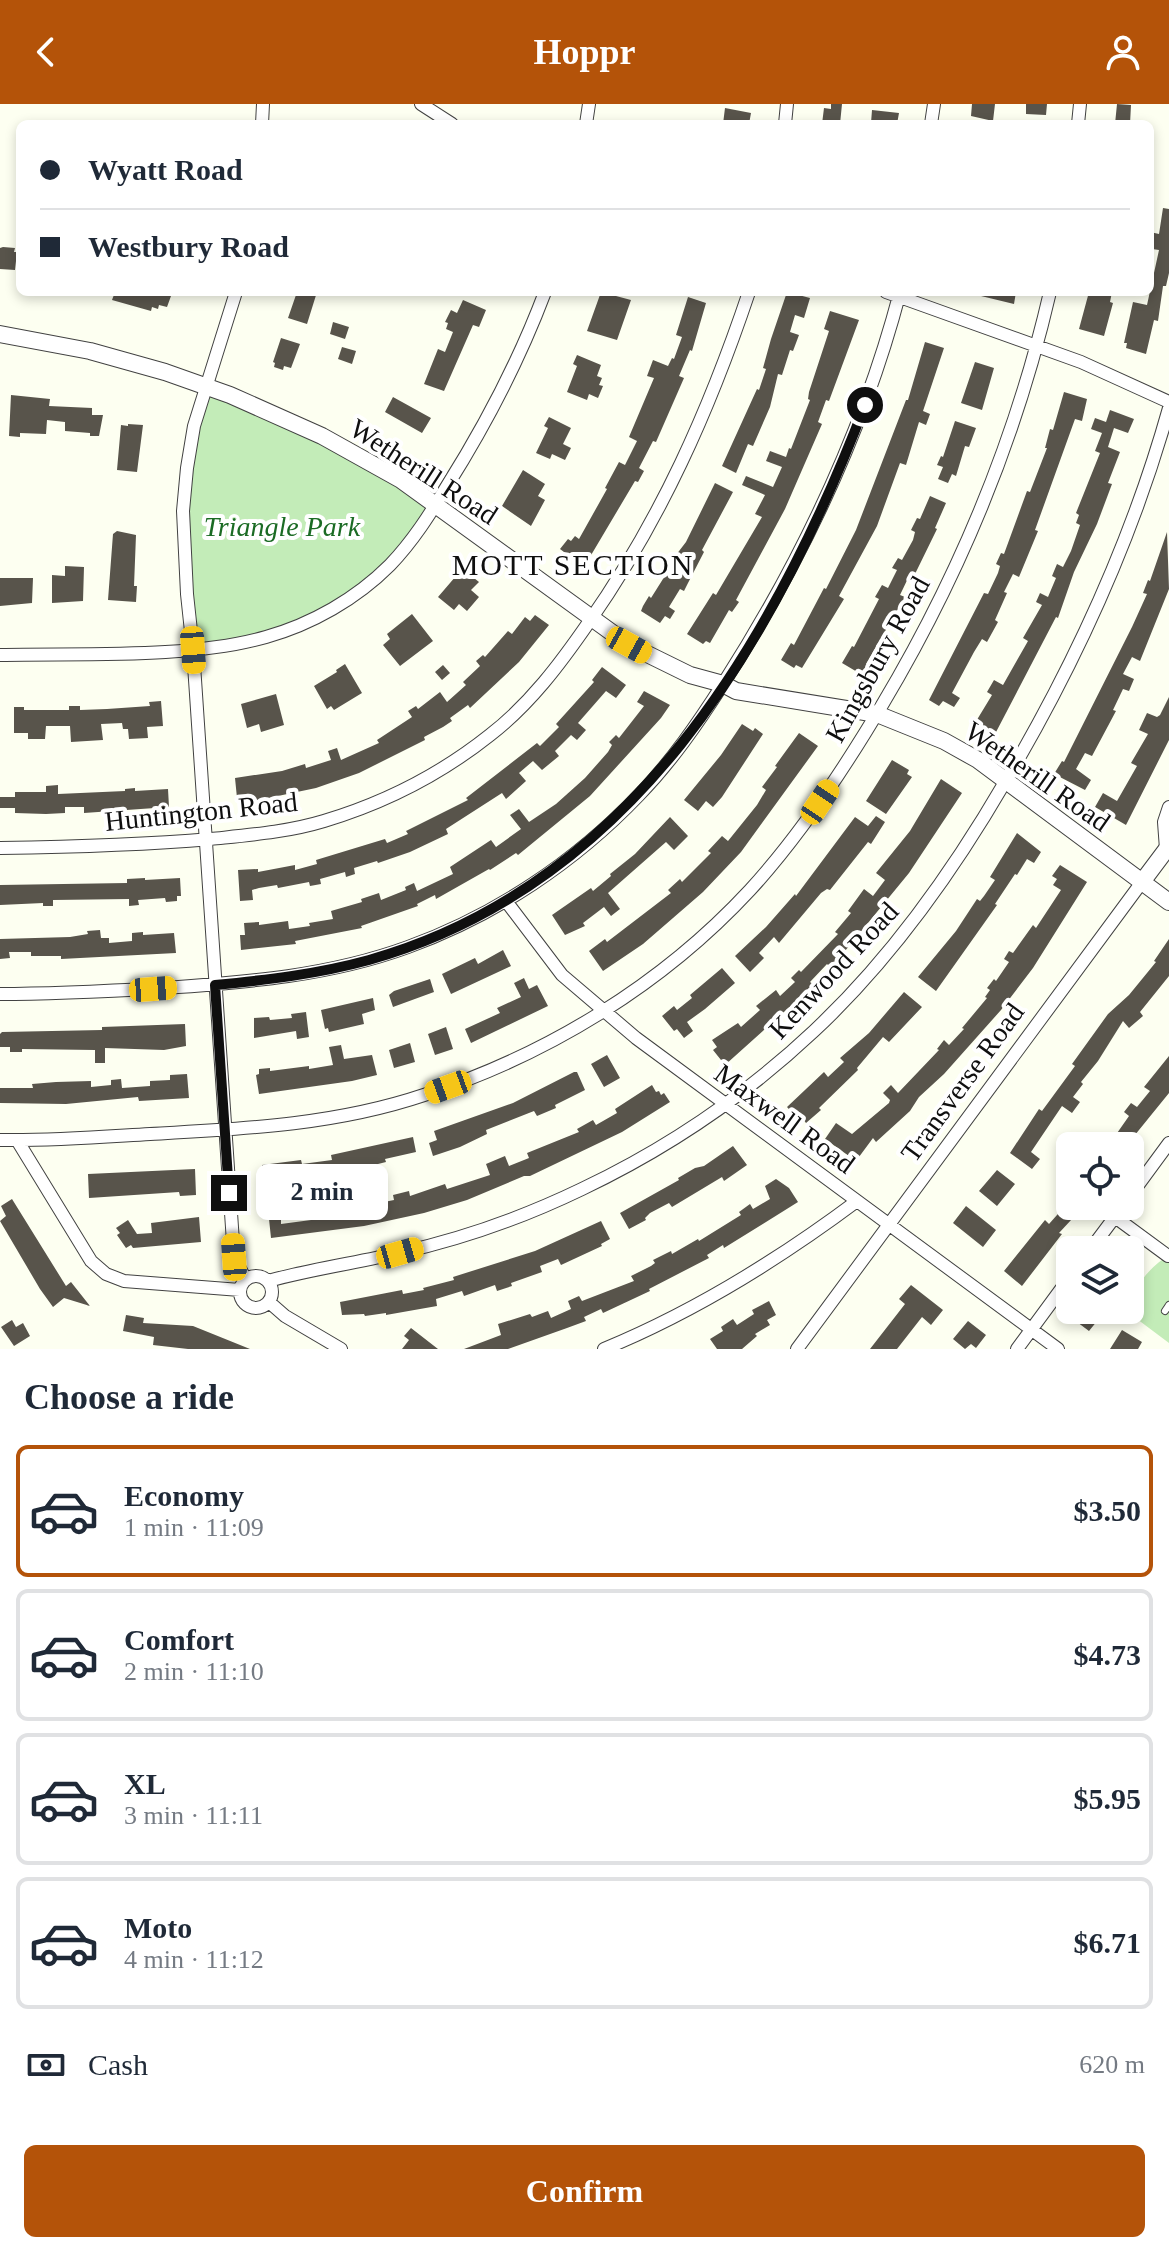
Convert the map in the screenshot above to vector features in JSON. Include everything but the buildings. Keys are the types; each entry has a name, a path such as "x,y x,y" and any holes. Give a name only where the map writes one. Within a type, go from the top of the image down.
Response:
{"street":[{"path":"421,104 446,120"},
{"path":"17,1140 91,1261 106,1274 124,1281 243,1285 254,1276 268,1281 272,1288 269,1302 260,1307 250,1306 243,1300 243,1285 234,1257 183,511 189,454 235,296"},
{"path":"0,655 193,650 264,637 298,626 357,593 390,565 416,534 479,436 517,360 543,296"},
{"name":"Huntington Road","path":"0,848 205,840 265,834 322,822 377,803 436,773 490,735 525,704 560,665 649,528 688,453 717,384 748,296"},
{"path":"0,994 215,985 289,977 371,959 444,932 506,901 567,860 642,793 673,757 773,604 819,516 865,405 894,296"},
{"path":"903,296 1141,387 1169,402"},
{"name":"Kingsbury Road","path":"0,1140 224,1130 323,1120 421,1096 518,1058 603,1011 668,965 749,891 807,821 877,714 921,638 966,543 1010,432 1049,296"},
{"name":"Wetherill Road","path":"0,334 90,351 165,372 281,416 401,480 592,619 654,659 736,691 877,714 944,741 978,760 1169,902"},
{"name":"Kenwood Road","path":"268,1281 316,1268 400,1253 511,1219 580,1190 640,1160 725,1104 813,1032 876,968 939,887 1038,726 1091,622 1134,518 1169,408"},
{"path":"1168,848 1164,822 1169,807"},
{"name":"Transverse Road","path":"797,1349 1168,848"},
{"name":"Maxwell Road","path":"506,901 562,975 603,1011 1058,1349"},
{"path":"1144,1177 1169,1143"},
{"path":"604,1349 697,1305 756,1272 799,1245 857,1201"},
{"path":"1129,1220 1168,1256"},
{"path":"1017,1349 1056,1296"},
{"path":"269,1302 285,1316 341,1349"}],"green space":[{"name":"Triangle Park","path":"206,387 230,395 435,504 390,565 298,626 193,650 183,511"},
{"path":"1169,1255 1169,1343 1144,1324 1144,1278"}],"district":[{"name":"MOTT SECTION","path":"573,565"}],"route":[{"path":"229,1193 215,985 325,971 408,947 444,932 528,887 567,860 621,813 673,757 744,653 819,516 865,405"}]}
